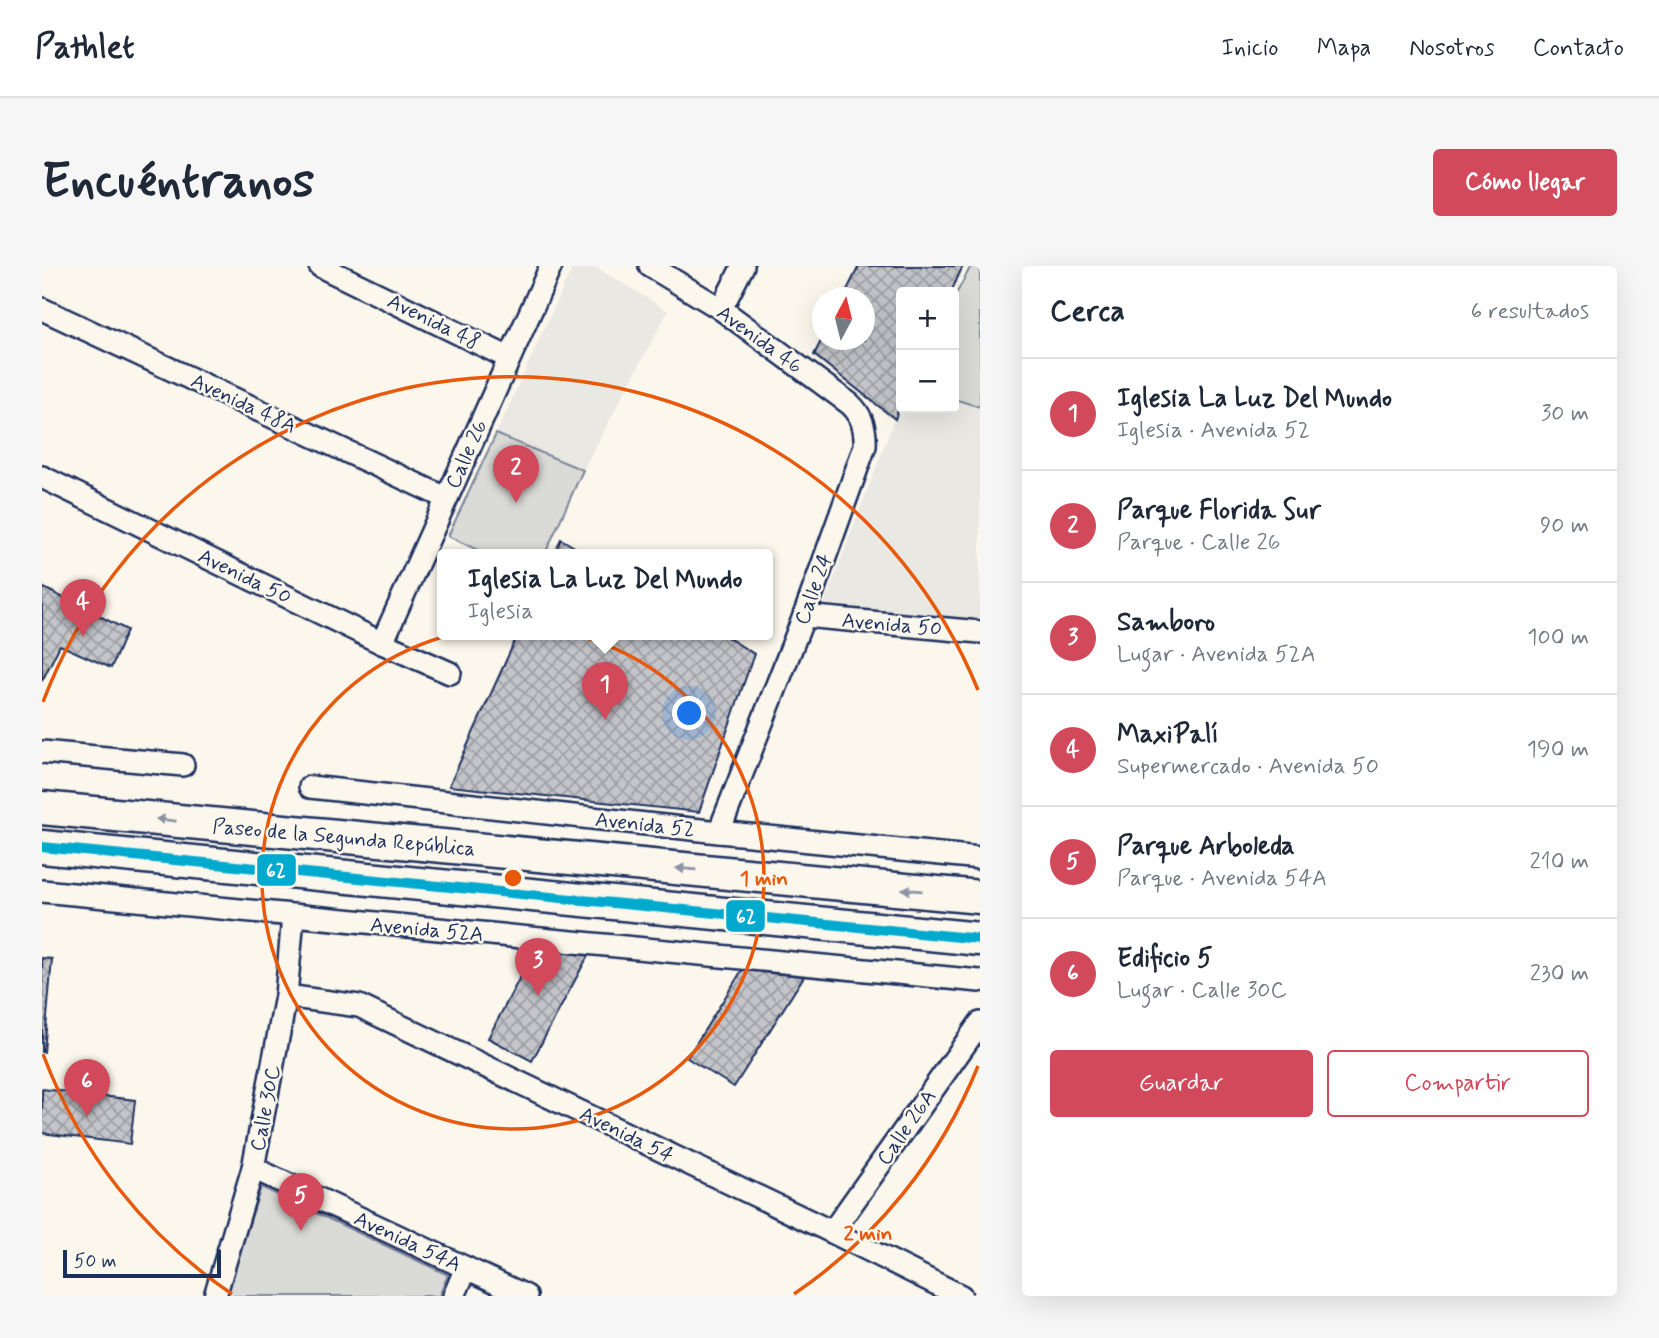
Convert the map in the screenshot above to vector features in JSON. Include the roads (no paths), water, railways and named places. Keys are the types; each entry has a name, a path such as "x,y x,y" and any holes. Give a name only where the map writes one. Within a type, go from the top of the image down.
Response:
{"highway":[{"name":"Paseo de la Segunda República","path":"42,808 980,897"},
{"name":"Paseo de la Segunda República","path":"42,847 980,939"}],"street":[{"name":"Avenida 48","path":"320,266 509,358"},
{"name":"Calle 26","path":"382,643 551,266"},
{"name":"Avenida 46","path":"650,266 721,310 850,404 862,422"},
{"path":"721,310 743,266"},
{"name":"Avenida 48A","path":"42,309 446,498"},
{"name":"Calle 24","path":"719,832 804,616 865,446 862,422"},
{"name":"Avenida 50","path":"42,477 382,643 450,673"},
{"name":"Avenida 50","path":"804,616 980,632"},
{"path":"42,752 183,765"},
{"name":"Avenida 52","path":"310,787 980,858"},
{"name":"Avenida 52A","path":"42,891 980,981"},
{"name":"Calle 30C","path":"215,1296 253,1168 286,996 293,916"},
{"name":"Avenida 54","path":"286,996 359,1006 832,1232 953,1294"},
{"name":"Calle 26A","path":"832,1232 980,1023"},
{"name":"Avenida 54A","path":"253,1168 526,1296"},
{"path":"454,1296 466,1268"}],"place":[{"name":"Parque Florida Sur","path":"516,503"},
{"name":"MaxiPalí","path":"83,637"},
{"name":"Iglesia La Luz Del Mundo","path":"605,720"},
{"name":"Samboro","path":"538,996"},
{"name":"Edificio 5","path":"87,1117"},
{"name":"Parque Arboleda","path":"301,1231"}]}
